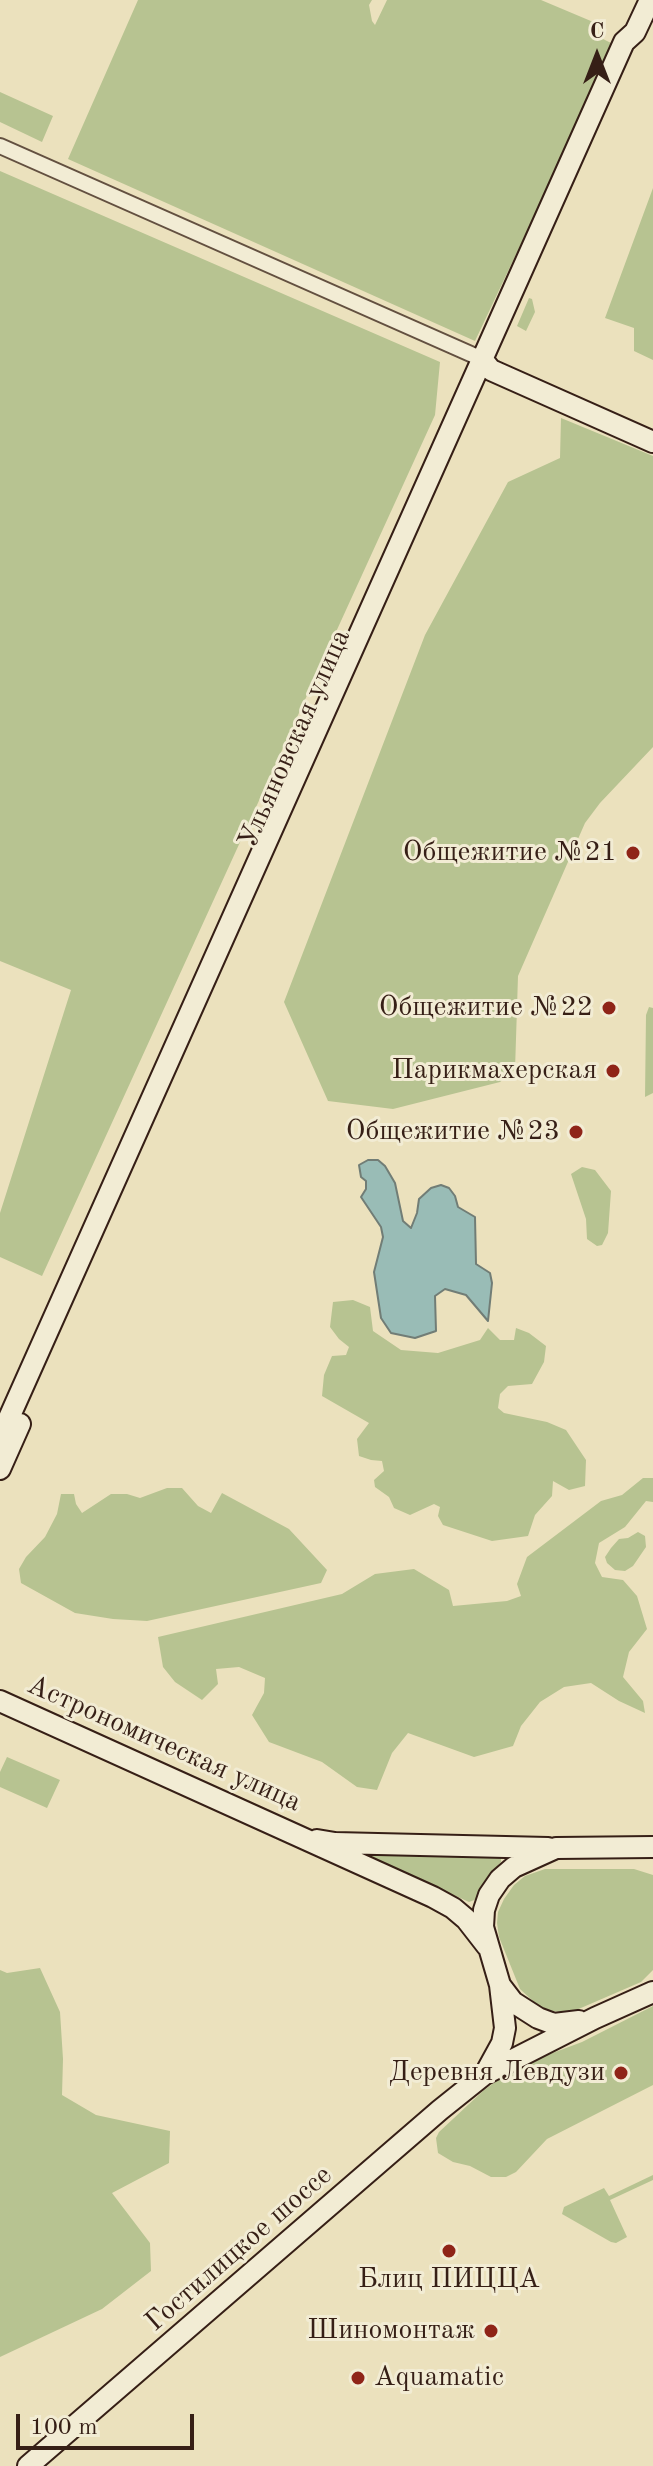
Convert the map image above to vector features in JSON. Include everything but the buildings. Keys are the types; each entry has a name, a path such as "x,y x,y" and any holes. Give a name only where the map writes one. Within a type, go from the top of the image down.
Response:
{"street":[{"name":"Ульяновская улица","path":"0,1469 489,363 624,42 635,32 650,0"},
{"path":"0,146 489,363 653,442"},
{"name":"Ульяновская улица","path":"0,1438 489,363"},
{"path":"489,363 653,429"},
{"name":"Астрономическая улица","path":"0,1701 453,1908 487,1946"},
{"name":"Астрономическая улица","path":"305,1838 335,1843 556,1848"},
{"name":"Гостилицкое шоссе","path":"485,2074 502,2043 505,2028 500,1985 483,1927 489,1895 500,1879 524,1861 556,1848 643,1848"},
{"path":"643,1848 653,1859"},
{"path":"500,1985 513,2002 554,2024 595,2018"},
{"name":"Гостилицкое шоссе","path":"28,2466 485,2074 652,1992"}],"green space":[{"path":"138,0 372,0 369,5 375,25 387,0 541,0 598,24 593,34 615,45 475,341 68,159"},
{"path":"0,92 53,116 42,142 0,122"},
{"path":"0,171 440,362 435,415 42,1276 0,1257 0,1213 71,990 0,961"},
{"path":"653,188 653,360 634,351 634,328 605,318"},
{"path":"529,298 535,312 526,331 517,326"},
{"path":"561,418 653,456 653,747 585,823 518,976 515,1070 500,1082 393,1109 328,1101 284,1002 425,635 508,482 560,458"},
{"path":"649,1007 653,1008 653,1093 645,1097 646,1015"},
{"path":"582,1167 595,1170 611,1191 608,1233 602,1245 597,1246 587,1239 586,1219 571,1174"},
{"path":"353,1300 370,1307 373,1331 401,1350 438,1353 480,1340 488,1328 500,1340 514,1340 516,1328 529,1333 546,1346 544,1362 532,1384 508,1386 500,1394 498,1408 504,1413 547,1422 566,1430 586,1460 585,1486 569,1490 553,1481 552,1496 535,1515 528,1536 492,1541 443,1525 438,1516 440,1507 434,1504 410,1515 394,1508 389,1497 375,1487 374,1480 384,1471 382,1461 359,1456 357,1439 369,1423 322,1396 324,1375 332,1356 346,1355 349,1347 330,1327 333,1302"},
{"path":"643,1478 653,1478 653,1502 646,1501 625,1527 599,1543 595,1563 602,1577 623,1580 637,1596 647,1629 629,1652 623,1677 643,1701 645,1713 591,1683 564,1687 540,1702 521,1726 513,1746 474,1757 408,1733 392,1753 377,1790 357,1787 322,1762 269,1742 252,1715 264,1693 265,1678 239,1667 216,1669 218,1684 202,1700 175,1682 163,1667 158,1637 342,1594 375,1574 414,1569 449,1590 453,1606 507,1601 521,1596 517,1584 527,1557 601,1501 622,1495"},
{"path":"167,1488 182,1488 198,1506 211,1513 222,1493 289,1529 327,1570 321,1583 147,1621 75,1613 21,1583 19,1569 45,1537 57,1514 61,1494 74,1494 82,1513 111,1494 140,1498"},
{"path":"638,1532 645,1536 646,1547 633,1566 625,1571 615,1570 605,1557 619,1539"},
{"path":"7,1757 60,1780 47,1808 0,1787 0,1772"},
{"path":"373,1853 495,1854 501,1862 487,1879 477,1899 469,1902 371,1857"},
{"path":"545,1869 634,1869 653,1875 653,1970 641,1982 574,2011 560,2012 546,2010 520,1989 499,1937 498,1912 514,1885 525,1876"},
{"path":"40,1968 60,2012 62,2095 96,2115 170,2131 169,2163 112,2193 150,2243 151,2271 102,2309 0,2357 0,1970 7,1973"},
{"path":"653,2006 653,2085 547,2139 516,2172 506,2177 491,2177 438,2153 436,2138 439,2132 484,2090 518,2066 582,2042"},
{"path":"653,2175 653,2180 610,2200 627,2237 616,2243 562,2214 564,2207 604,2188 609,2196"}],"water":[{"path":"368,1160 378,1160 385,1166 395,1183 403,1221 411,1228 419,1199 431,1188 441,1185 449,1188 458,1207 475,1217 476,1264 490,1273 492,1283 488,1321 466,1295 445,1289 435,1296 436,1331 415,1338 391,1333 381,1318 374,1272 383,1237 381,1227 361,1197 366,1181 361,1177 359,1165"}],"place":[{"name":"Общежитие №21","path":"633,853"},
{"name":"Общежитие №22","path":"609,1008"},
{"name":"Парикмахерская","path":"613,1071"},
{"name":"Общежитие №23","path":"576,1132"},
{"name":"Деревня Левдузи","path":"621,2073"},
{"name":"Блиц ПИЦЦА","path":"449,2251"},
{"name":"Шиномонтаж","path":"491,2331"},
{"name":"Aquamatic","path":"358,2378"}]}
